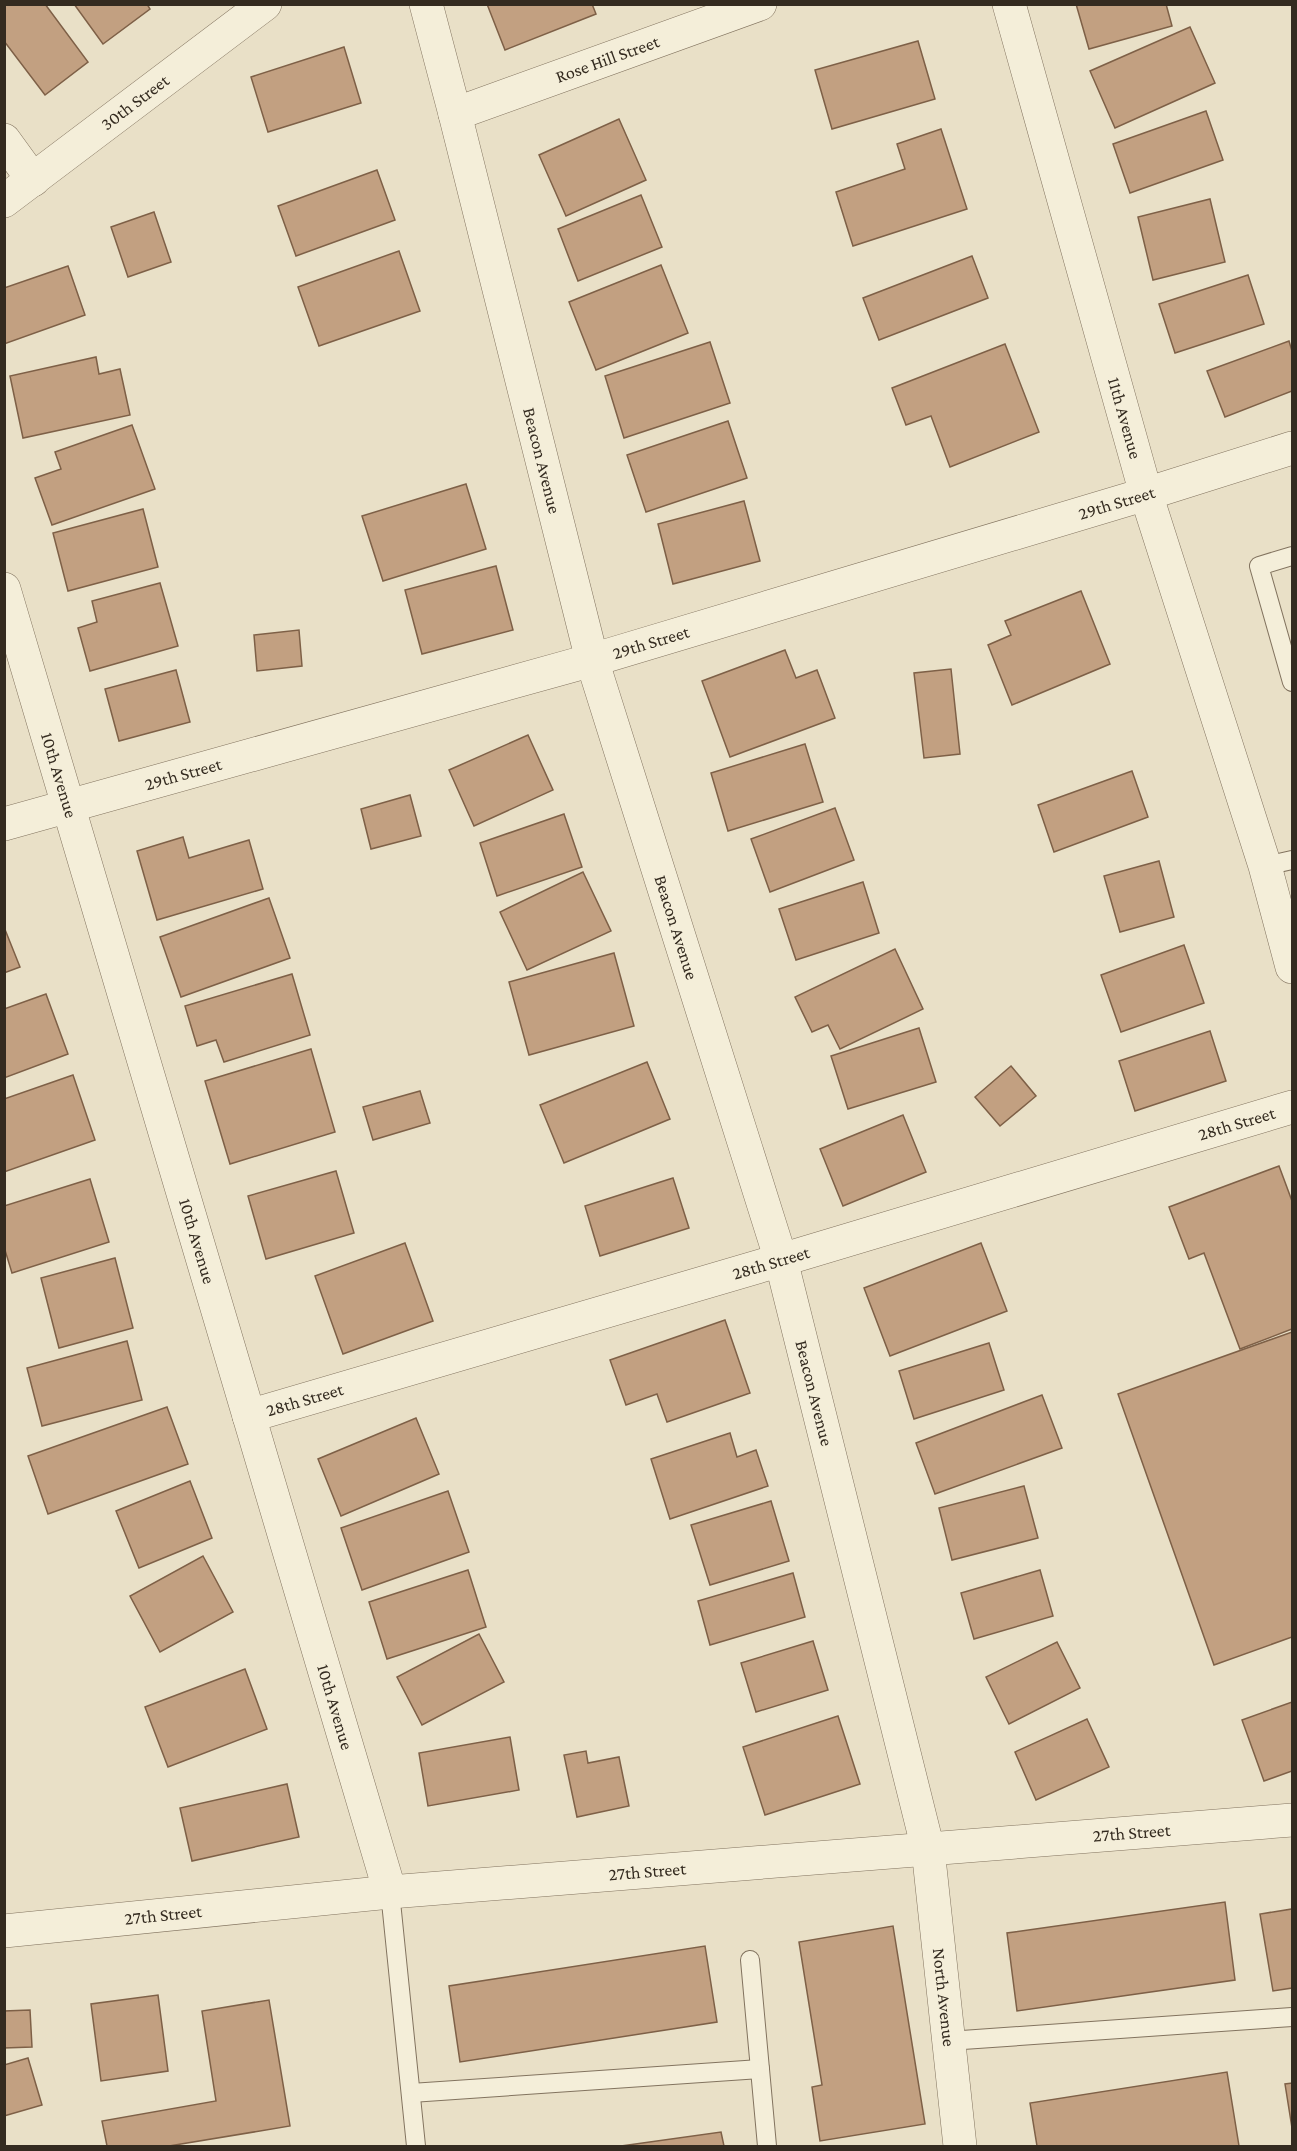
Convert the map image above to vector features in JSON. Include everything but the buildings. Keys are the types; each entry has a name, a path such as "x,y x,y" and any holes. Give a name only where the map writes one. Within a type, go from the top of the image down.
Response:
{"street":[{"name":"30th Street","path":"4,201 266,4"},
{"name":"Beacon Avenue","path":"426,4 592,660 781,1260 928,1849"},
{"name":"Rose Hill Street","path":"455,114 760,4"},
{"name":"11th Avenue","path":"1009,4 1146,494 1279,863 1293,967"},
{"path":"4,140 33,180"},
{"name":"29th Street","path":"4,824 592,660 1293,448"},
{"name":"10th Avenue","path":"4,590 70,805 390,1892"},
{"name":"28th Street","path":"249,1416 1293,1107"},
{"name":"27th Street","path":"4,1931 390,1892 1293,1820"},
{"name":"North Avenue","path":"928,1849 960,2146"}],"lane":[{"path":"1293,556 1259,566 1293,682"},
{"path":"390,1892 416,2146"},
{"path":"750,1960 767,2146"},
{"path":"948,2041 1293,2017"},
{"path":"411,2093 760,2069"}]}
